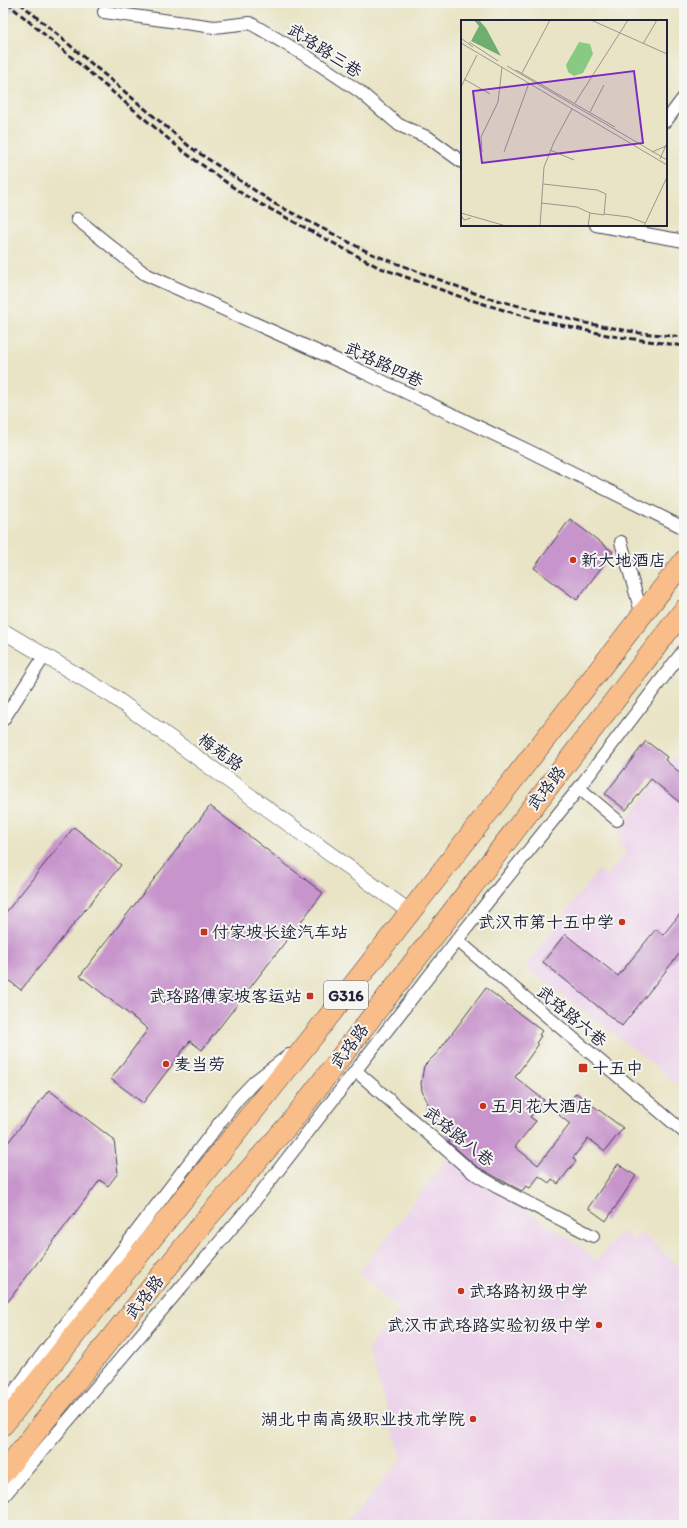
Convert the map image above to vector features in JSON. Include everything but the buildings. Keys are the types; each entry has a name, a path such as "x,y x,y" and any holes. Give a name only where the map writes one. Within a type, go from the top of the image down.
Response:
{"highway":[{"name":"武珞路","path":"3,1425 311,1039 684,561"},
{"name":"武珞路","path":"3,1473 207,1218 291,1122 684,610"}],"street":[{"name":"武珞路三巷","path":"104,12 214,27 250,23 308,57 359,91 399,125 428,138 461,161"},
{"path":"667,120 684,97"},
{"name":"武珞路四巷","path":"77,220 145,274 375,378 529,451 684,528"},
{"path":"602,226 684,241"},
{"path":"621,542 642,616"},
{"name":"梅苑路","path":"3,631 111,695 410,912"},
{"name":"武珞路","path":"3,1497 252,1204 457,940 579,788 684,650"},
{"path":"3,720 45,655"},
{"path":"579,788 617,820"},
{"name":"武珞路六巷","path":"457,940 684,1132"},
{"name":"武珞路","path":"3,1406 237,1100 255,1081 311,1039"},
{"name":"武珞路八巷","path":"356,1071 472,1172 497,1187 593,1236"}],"shaded area":[{"path":"3,3 19,3 3,22"},
{"name":"武汉市第十五中学","path":"684,745 684,1090 633,1048 525,967 598,870 607,876 627,850 618,843 622,837 617,833"},
{"path":"448,1158 581,1246 595,1261 622,1231 635,1241 640,1232 684,1270 684,1525 346,1525 402,1458 368,1349 400,1309 359,1273"}],"railway":[{"path":"7,3 184,152 244,195 378,267 464,298 537,320 612,336 684,346"},
{"path":"20,3 190,147 275,204 372,254 485,297 580,322 640,333 684,337"}],"place":[{"name":"新大地酒店","path":"573,560"},
{"name":"武汉市第十五中学","path":"622,922"},
{"name":"付家坡长途汽车站","path":"204,932"},
{"name":"武珞路傅家坡客运站","path":"310,996"},
{"name":"麦当劳","path":"166,1064"},
{"name":"十五中","path":"583,1068"},
{"name":"五月花大酒店","path":"483,1106"},
{"name":"武珞路初级中学","path":"461,1291"},
{"name":"武汉市武珞路实验初级中学","path":"599,1325"},
{"name":"湖北中南高级职业技术学院","path":"473,1419"}]}
